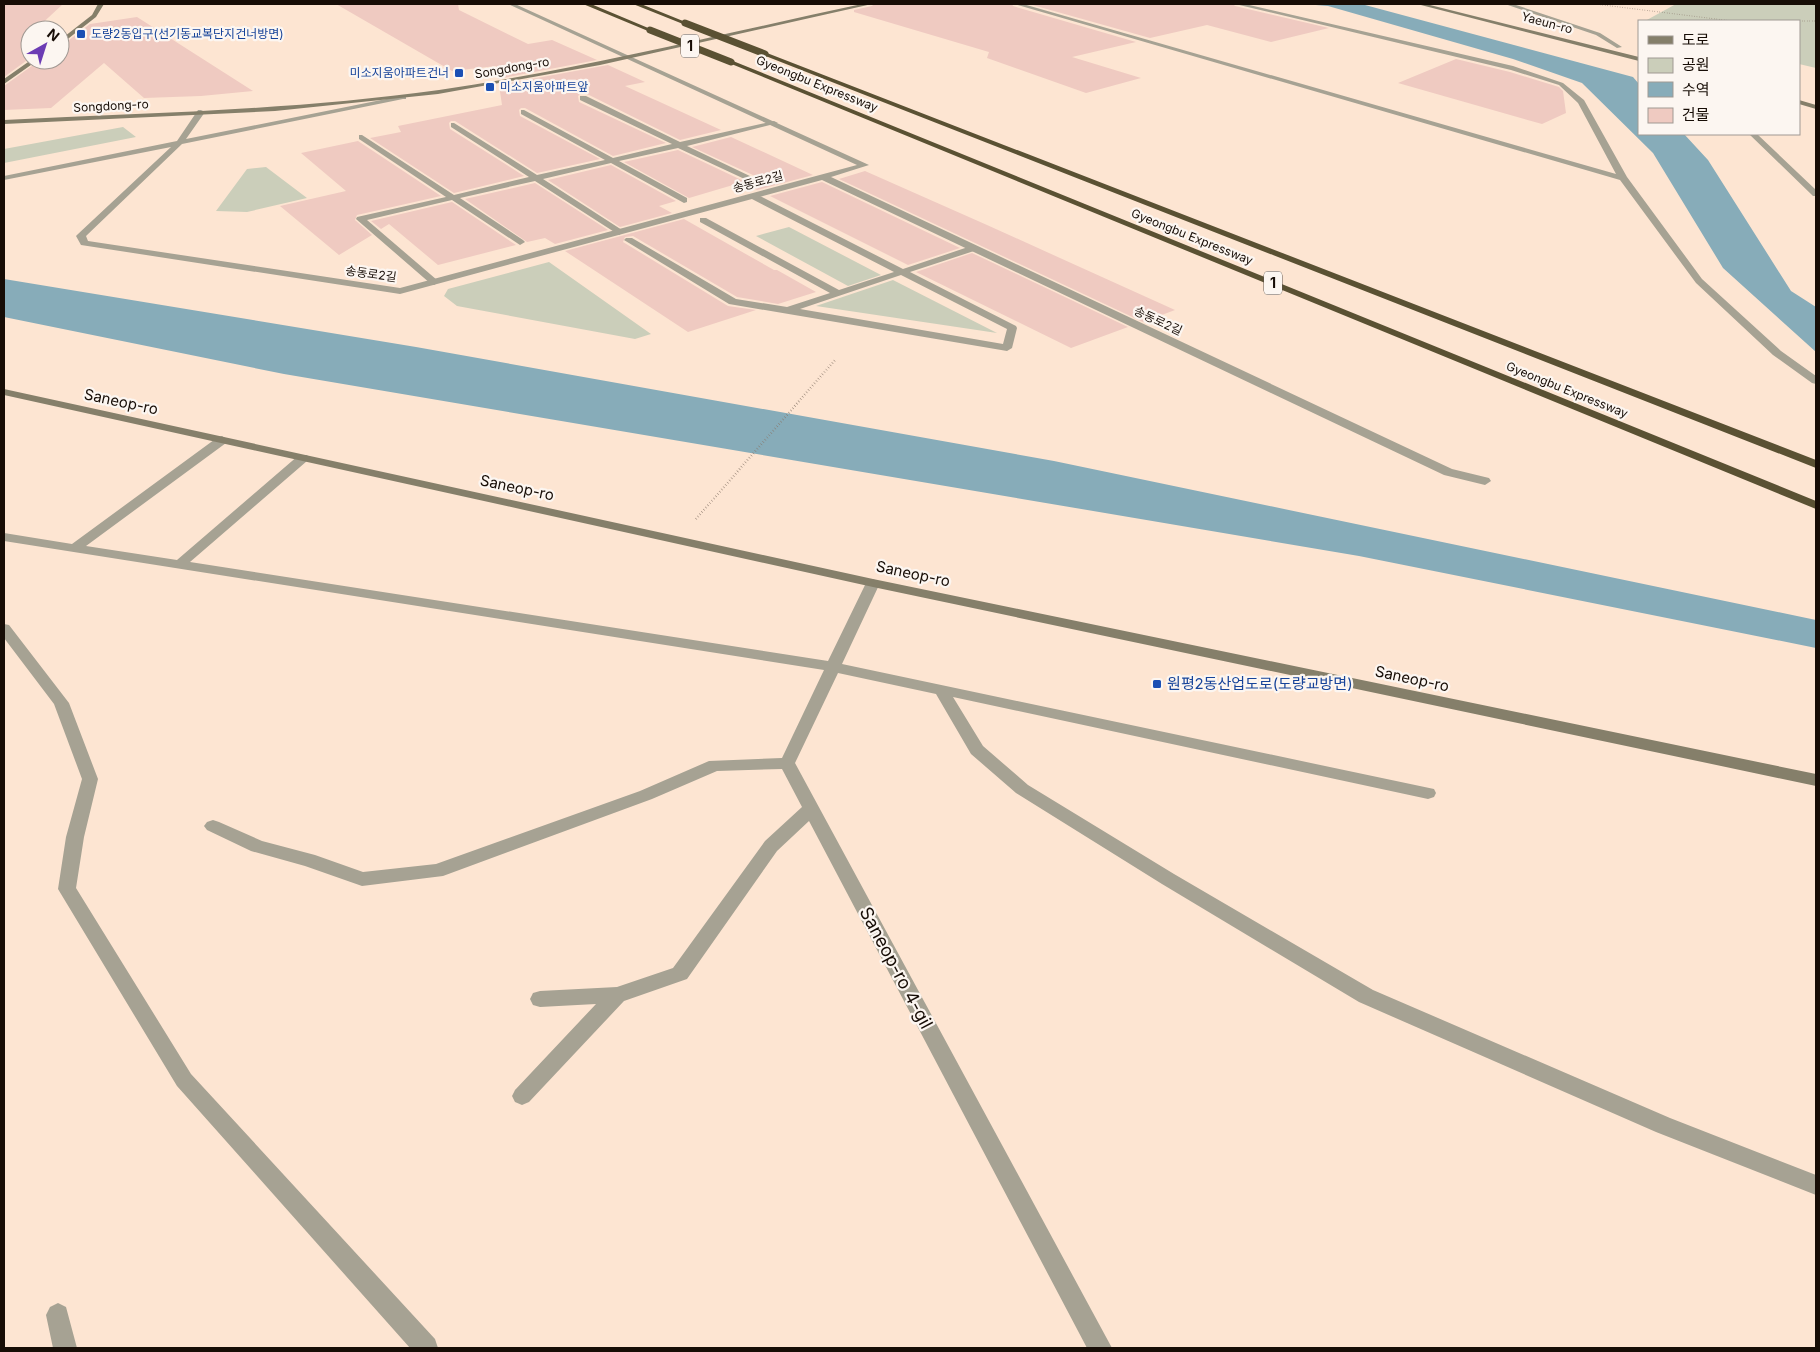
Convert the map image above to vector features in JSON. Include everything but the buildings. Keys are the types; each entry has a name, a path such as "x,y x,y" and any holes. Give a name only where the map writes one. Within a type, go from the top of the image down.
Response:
{"highway":[{"name":"Gyeongbu Expressway","path":"586,4 1816,505"},
{"name":"Gyeongbu Expressway","path":"636,4 1816,464"}],"street":[{"path":"70,35 94,16 101,4"},
{"name":"송동로2길","path":"201,112 180,142 81,236 84,243 400,291 865,164 511,4"},
{"name":"Songdong-ro","path":"4,122 277,109 403,97 501,82 630,57 869,4"},
{"path":"1016,4 1623,178"},
{"path":"1238,4 1513,68 1561,84 1581,102 1623,178 1698,281 1777,353 1816,381"},
{"name":"Yaeun-ro","path":"1420,4 1638,59"},
{"name":"Yaeun-ro","path":"1445,4 1638,52"},
{"path":"1508,4 1598,34 1619,47"},
{"path":"4,82 21,70"},
{"path":"1800,94 1816,99"},
{"path":"4,178 403,97"},
{"path":"583,98 751,180"},
{"path":"1800,102 1816,107"},
{"path":"524,112 684,200"},
{"path":"434,282 360,219 774,123"},
{"path":"454,124 620,232"},
{"path":"1754,135 1816,194"},
{"path":"362,137 520,242"},
{"name":"송동로2길","path":"823,177 1448,472 1485,481"},
{"path":"629,240 733,302 1007,348 1012,328 753,196"},
{"path":"703,220 837,293"},
{"path":"788,310 974,248"},
{"name":"Saneop-ro","path":"4,392 874,583 1816,780"},
{"path":"75,548 222,440"},
{"path":"180,564 303,458"},
{"path":"4,537 833,667 1428,793"},
{"path":"214,826 257,846 309,860 362,879 437,871 646,796 714,765 787,763 874,583"},
{"path":"4,628 61,703 90,779 75,837 67,889 184,1080 426,1348"},
{"path":"941,690 977,750 1022,788 1168,879 1366,996 1662,1125 1816,1185"},
{"name":"Saneop-ro 4-gil","path":"787,763 1100,1348"},
{"path":"540,998 617,995 680,974 771,846 811,809"},
{"path":"522,1096 617,995"},
{"path":"58,1315 65,1348"}],"path":[{"path":"1595,4 1724,20"},
{"path":"1800,21 1816,21"},
{"path":"678,540 836,360"}],"green space":[{"path":"1676,4 1816,4 1816,68 1800,64 1800,20 1647,20"},
{"path":"123,127 136,137 4,163 4,149"},
{"path":"266,167 307,198 247,212 216,211 247,169"},
{"path":"789,227 881,275 848,286 756,236"},
{"path":"549,262 651,334 635,339 457,306 444,296 448,289"},
{"path":"893,280 997,333 816,306"}],"water":[{"path":"1303,4 1365,5 1633,77 1638,83 1638,135 1685,135 1708,160 1791,291 1816,307 1816,352 1723,268 1653,153 1582,83 1513,59 1328,6"},
{"path":"4,279 416,347 1054,461 1816,620 1816,648 1359,556 284,374 4,317"}],"place":[{"name":"도량2동입구(선기동교복단지건너방면)","path":"81,34"},
{"name":"미소지움아파트건너","path":"459,73"},
{"name":"미소지움아파트앞","path":"490,87"},
{"name":"원평2동산업도로(도량교방면)","path":"1157,684"}]}
